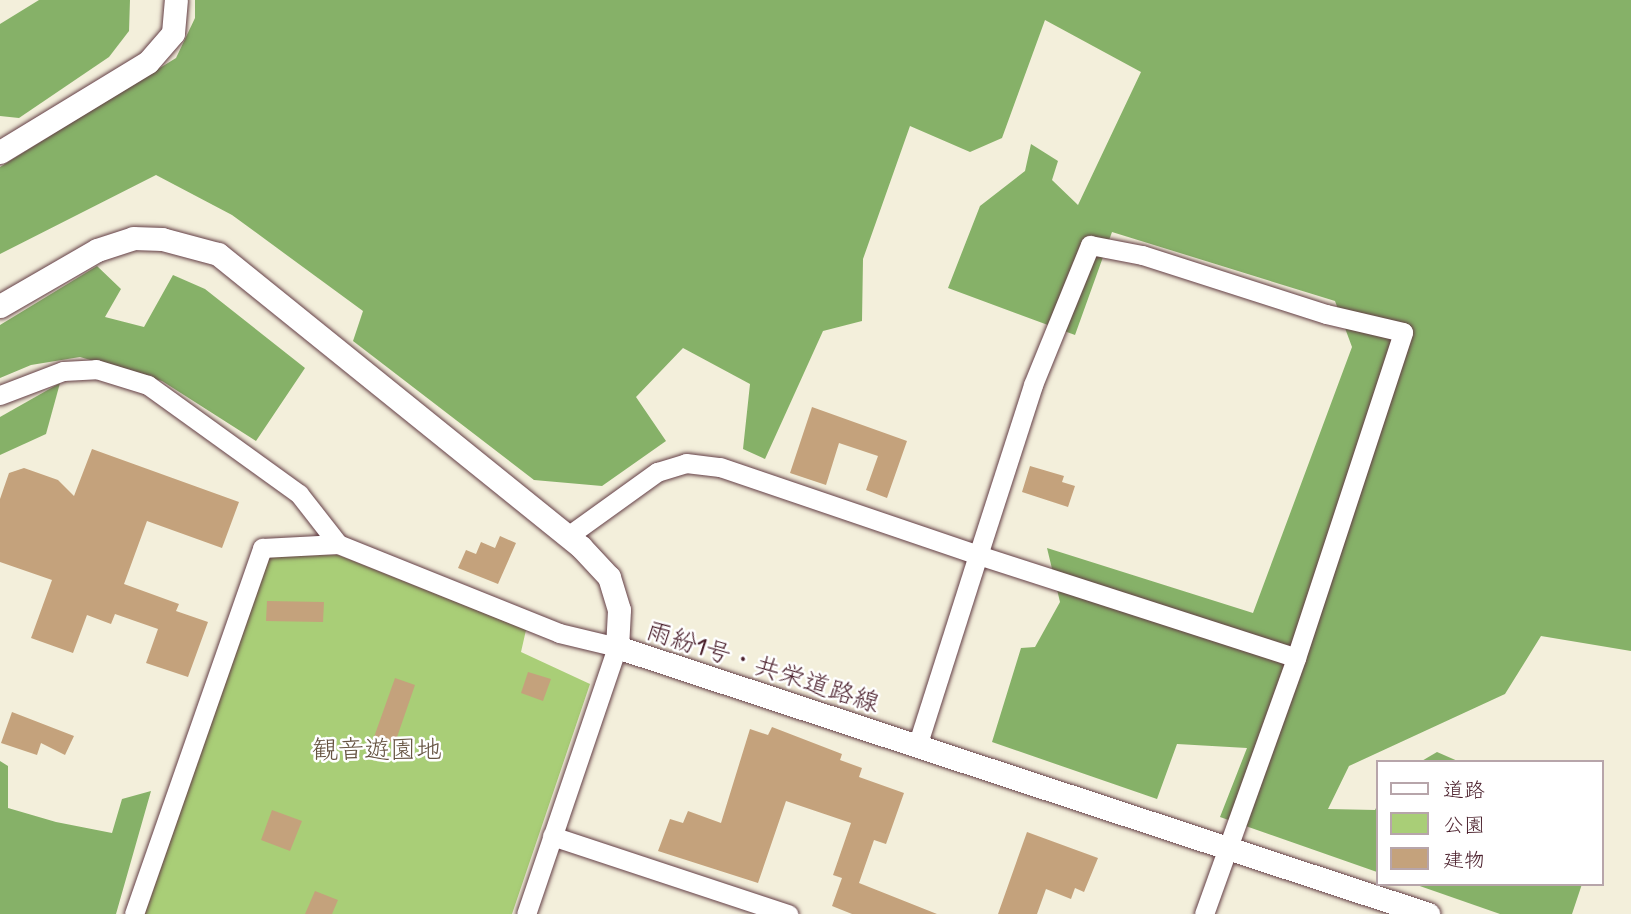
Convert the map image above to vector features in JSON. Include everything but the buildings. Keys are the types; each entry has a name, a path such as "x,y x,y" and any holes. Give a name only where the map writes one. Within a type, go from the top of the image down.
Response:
{"street":[{"path":"0,152 148,62 173,33 176,0"},
{"name":"雨紛1号・共栄道路線","path":"0,306 97,250 133,238 162,239 218,254 568,536 609,578 619,610 617,647 1428,914"},
{"path":"917,746 1033,385 1090,245 1142,254 1326,314 1403,332 1296,658 1204,914"},
{"path":"0,395 63,371 96,369 148,385 299,494 338,544"},
{"path":"568,536 657,472 686,463 720,467 978,555 1296,658"},
{"path":"134,914 262,548 338,544 559,633 617,647 526,914"},
{"path":"552,836 788,914"}],"green space":[{"path":"39,0 130,0 129,31 109,57 19,118 0,116 0,24"},
{"path":"195,0 1631,0 1631,651 1541,636 1505,694 1349,766 1328,809 1376,808 1376,872 1220,817 1247,748 1177,744 1157,799 992,742 1021,648 1035,647 1060,602 1047,548 1253,613 1352,347 1335,301 1112,232 1075,335 948,288 980,206 1025,171 1031,144 1058,161 1052,180 1078,205 1141,72 1045,20 1002,138 970,152 910,126 863,259 862,321 823,331 765,459 743,449 750,384 683,348 636,397 666,441 602,486 534,480 353,341 363,311 232,215 156,175 0,254 0,167 176,58 195,18"},
{"path":"97,266 121,289 105,317 144,327 173,275 205,289 305,368 256,441 162,381 80,357 31,365 0,378 0,325"},
{"path":"60,383 46,434 0,455 0,417"},
{"name":"観音遊園地","path":"338,555 526,630 521,652 590,684 512,914 145,914 268,556"},
{"path":"1437,752 1455,760 1423,760"},
{"path":"0,761 8,766 8,808 56,822 112,833 122,799 151,791 116,914 0,914"},
{"path":"1420,886 1581,886 1572,914 1500,914"}]}
